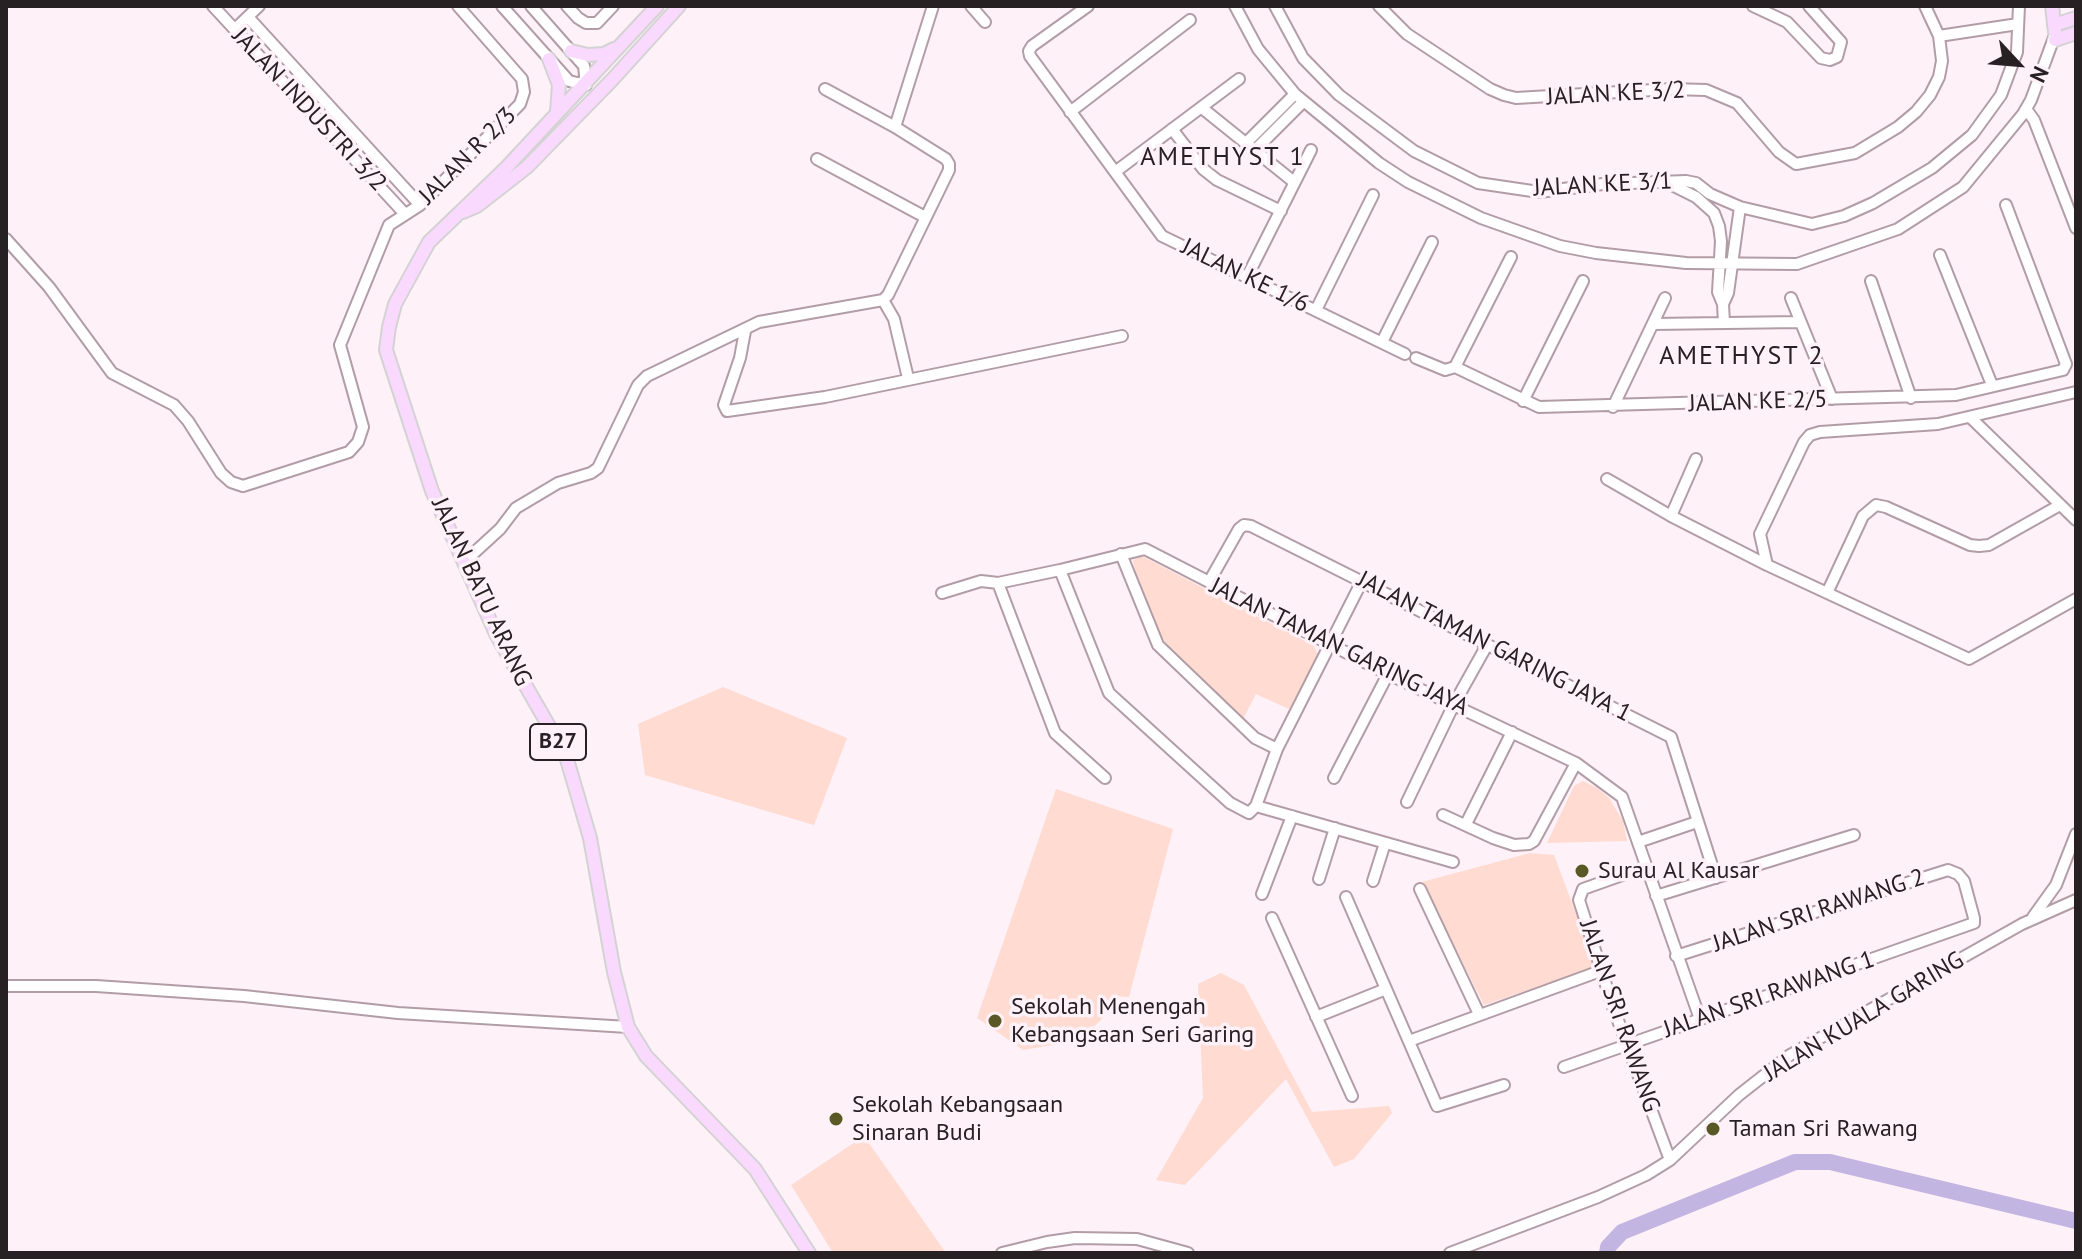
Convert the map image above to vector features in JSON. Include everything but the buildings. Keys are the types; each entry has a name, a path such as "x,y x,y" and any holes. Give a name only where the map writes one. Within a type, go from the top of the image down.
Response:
{"main road":[{"name":"JALAN BATU ARANG","path":"657,6 586,85 429,242 395,304 386,350 432,491 496,634 566,756 590,838 608,944 628,1027 646,1056 755,1169 809,1253"},
{"path":"457,216 477,206 527,167 679,6"},
{"path":"2052,6 2055,32"},
{"path":"2055,32 2076,18"},
{"path":"2055,32 2076,33"},
{"path":"571,51 588,55 604,54 620,46"},
{"path":"549,59 559,85 560,102 556,115"},
{"path":"583,110 586,85 612,80"}],"street":[{"name":"JALAN INDUSTRI 3/2","path":"213,6 405,214"},
{"path":"235,29 259,6"},
{"name":"JALAN R 2/3","path":"405,214 420,205 520,104 524,92 522,79 458,6"},
{"path":"502,6 569,81 586,85 584,66 531,6"},
{"path":"567,6 586,23 597,23 613,6"},
{"path":"895,127 933,6"},
{"path":"971,6 985,22"},
{"name":"JALAN KE 1/6","path":"1088,6 1029,51 1162,236 1410,356 1445,370 1455,367"},
{"path":"1235,6 1258,49 1299,98 1379,163 1447,203 1560,246 1686,263 1797,264 1898,229 1963,187 2026,109 2055,32"},
{"name":"JALAN KE 3/1","path":"1275,6 1303,58 1339,95 1414,151 1478,183 1539,192 1603,184 1696,183 1710,194 1740,207 1812,224 1844,216 1873,203 1932,168 1972,135 2001,95 2017,52 2019,6"},
{"name":"JALAN KE 3/2","path":"1379,6 1407,34 1504,95 1516,98 1671,89 1706,90 1737,103 1779,152 1796,164 1855,153 1898,127 1930,95 1939,77 1942,61 1939,36 1925,6"},
{"path":"1753,6 1787,22 1821,58 1830,60 1837,57 1841,42 1809,6"},
{"path":"248,17 420,205"},
{"path":"1070,112 1190,20"},
{"path":"1939,36 2018,24"},
{"path":"1115,172 1239,79"},
{"path":"464,562 500,529 516,508 558,483 598,468 638,385 647,376 759,322 883,300 888,295 949,170 949,164 946,159 895,127 825,89"},
{"path":"1251,146 1299,98"},
{"path":"1202,108 1294,182"},
{"path":"2026,109 2034,120 2076,228"},
{"path":"1172,129 1203,169 1217,180 1281,211"},
{"path":"1247,277 1311,150"},
{"path":"817,159 925,217"},
{"path":"1665,182 1696,197 1714,213 1728,293 1723,304 1724,323"},
{"path":"1316,310 1373,195"},
{"name":"JALAN KE 2/5","path":"1455,367 1539,407 1613,407 1956,395 2066,367 2006,205"},
{"path":"1725,263 1740,207"},
{"path":"6,239 49,287 112,373 174,405 188,421 221,473 231,482 243,486 349,452 358,442 363,427 340,345 389,225 405,214"},
{"path":"1382,342 1432,242"},
{"path":"1940,255 1992,385"},
{"path":"1455,367 1511,257"},
{"path":"1523,401 1583,281"},
{"path":"1871,281 1911,398"},
{"path":"1613,407 1665,298"},
{"path":"1791,298 1832,399"},
{"path":"883,300 894,319 908,378"},
{"path":"1653,324 1799,322"},
{"path":"745,331 740,358 724,405 727,411 825,397 1122,336"},
{"path":"1767,565 1760,534 1810,435 1938,424 2076,392"},
{"path":"1971,418 2076,520"},
{"path":"1671,516 1696,459"},
{"path":"1607,479 1767,565 1969,659 2076,599"},
{"path":"1827,593 1863,516 1876,505 1979,546 1989,545 2060,505"},
{"name":"JALAN TAMAN GARING JAYA 1","path":"1209,582 1244,525 1671,737 1716,878"},
{"name":"JALAN TAMAN GARING JAYA","path":"942,593 981,581 998,583 1145,549 1388,674 1576,763 1619,792 1700,1019"},
{"path":"1121,554 1158,645 1255,738 1277,749"},
{"path":"1060,570 1109,693 1240,809 1249,813 1256,806 1277,749 1362,581"},
{"path":"998,583 1055,733 1105,778"},
{"path":"1407,802 1454,704 1487,645"},
{"path":"1334,778 1388,674"},
{"path":"1466,824 1512,732"},
{"path":"1443,815 1507,843 1529,844 1534,841 1576,763"},
{"path":"1256,806 1453,862"},
{"path":"1262,894 1292,816"},
{"path":"1638,842 1697,822"},
{"path":"1319,879 1335,828"},
{"path":"2032,919 2056,885 2076,834"},
{"path":"1656,896 1854,835"},
{"path":"1373,881 1385,843"},
{"name":"JALAN SRI RAWANG","path":"1645,867 1583,889 1579,900 1626,1045 1670,1160"},
{"name":"JALAN SRI RAWANG 2","path":"1676,956 1948,870 1964,881 1974,923"},
{"path":"2056,885 2072,902"},
{"path":"1420,889 1479,1014"},
{"path":"1346,897 1437,1106 1504,1085"},
{"name":"JALAN KUALA GARING","path":"1450,1253 1598,1197 1646,1175 1670,1160 1739,1095 1790,1055 2032,919 2072,902"},
{"path":"1272,918 1352,1096"},
{"name":"JALAN SRI RAWANG 1","path":"1564,1067 1974,923"},
{"path":"1409,1041 1603,970"},
{"path":"6,986 126,988 244,996 398,1013 628,1027"},
{"path":"1316,1017 1386,989"},
{"path":"1002,1253 1075,1238 1137,1239 1188,1253"}],"shaded area":[{"path":"1142,556 1314,646 1318,655 1289,709 1256,694 1243,719 1170,649 1161,636 1135,570 1133,560"},
{"path":"723,687 847,738 814,825 645,775 638,724"},
{"path":"1583,781 1609,798 1623,821 1627,841 1547,843 1574,786"},
{"path":"1056,789 1173,829 1129,997 1111,996 1101,1020 1077,1041 1023,1050 977,1018"},
{"path":"1530,853 1554,855 1596,967 1484,1005 1422,882"},
{"path":"1221,973 1244,985 1312,1112 1389,1106 1392,1113 1354,1159 1334,1167 1286,1079 1185,1185 1156,1180 1203,1098 1198,984"},
{"path":"864,1136 946,1253 833,1253 791,1185"}],"waterway":[{"path":"1607,1253 1608,1247 1622,1232 1795,1162 1830,1162 2076,1221"}],"place":[{"name":"Surau Al Kausar","path":"1582,871"},
{"name":"Sekolah Menengah Kebangsaan Seri Garing","path":"995,1021"},
{"name":"Sekolah Kebangsaan Sinaran Budi","path":"836,1119"},
{"name":"Taman Sri Rawang","path":"1713,1129"}],"district":[{"name":"AMETHYST 1","path":"1223,158"},
{"name":"AMETHYST 2","path":"1742,357"}]}
